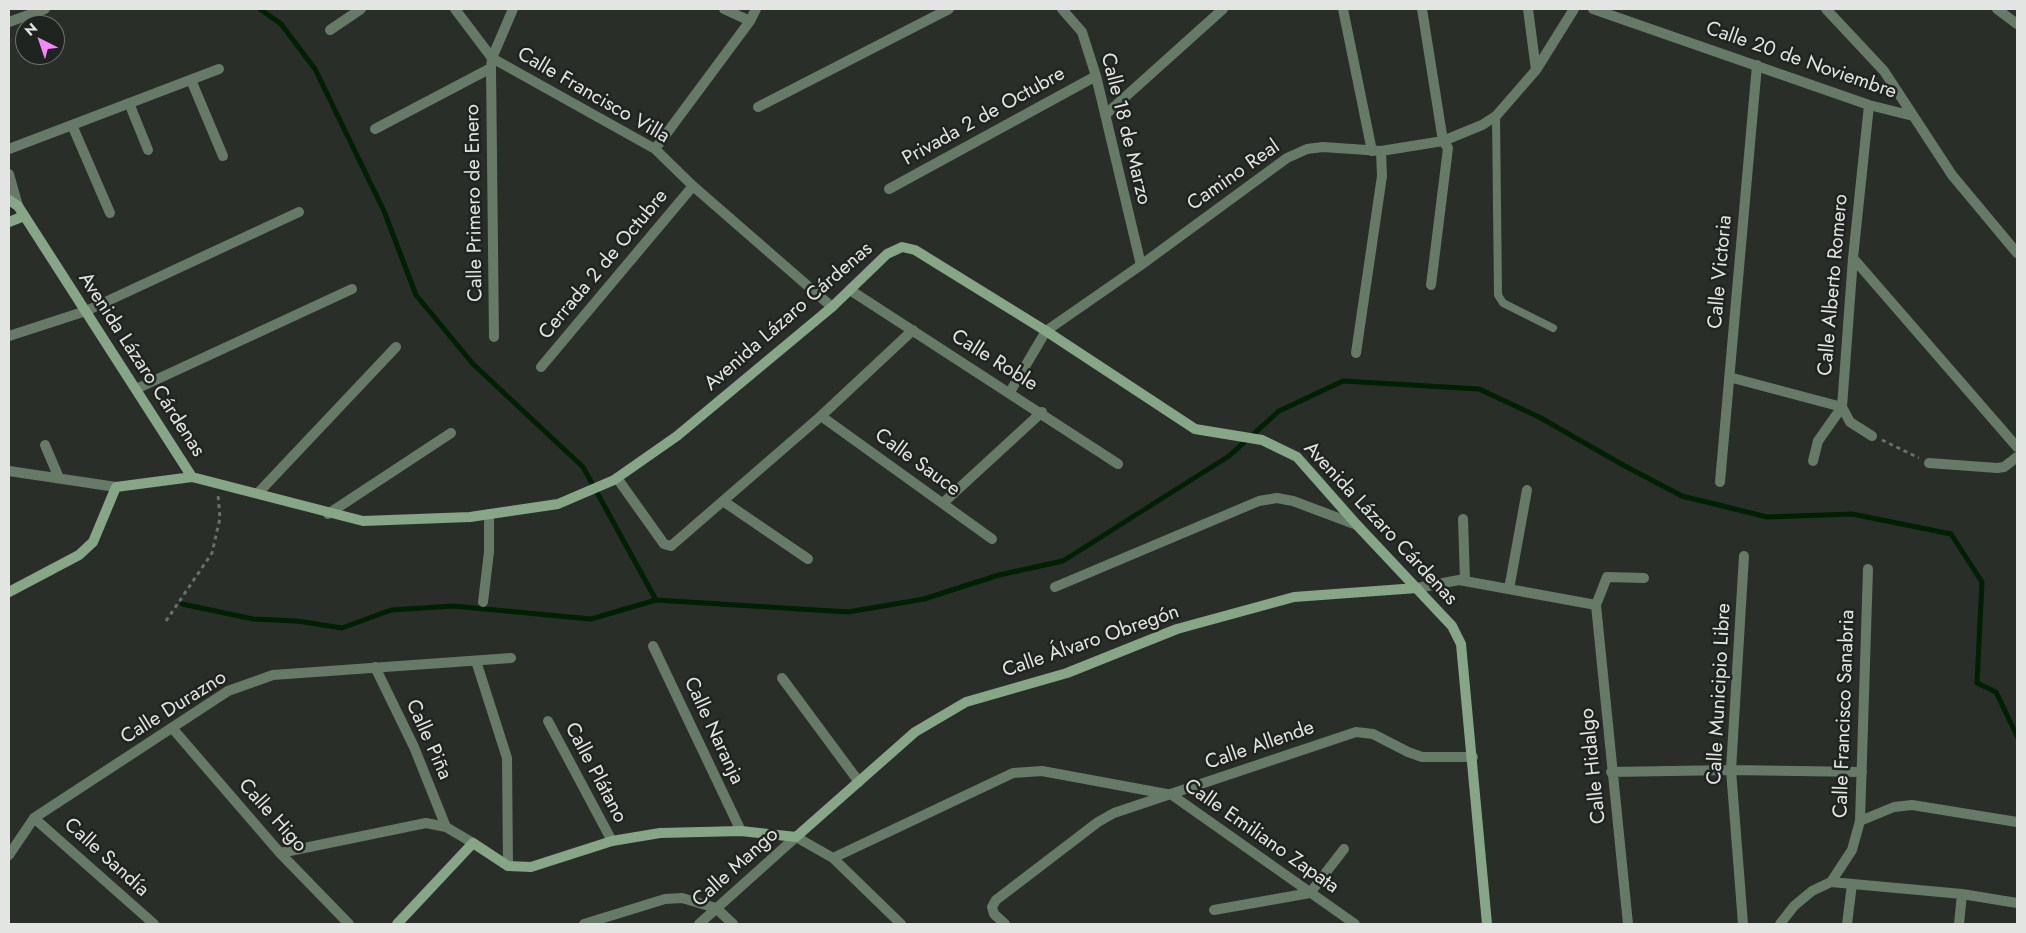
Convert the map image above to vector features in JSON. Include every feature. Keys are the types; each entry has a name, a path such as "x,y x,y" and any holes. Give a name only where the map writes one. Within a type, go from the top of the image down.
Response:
{"street":[{"path":"9,22 44,9"},
{"path":"330,30 360,9"},
{"name":"Calle Francisco Villa","path":"455,9 491,63 655,149 693,186 832,307"},
{"name":"Calle Primero de Enero","path":"494,337 491,63 513,9"},
{"path":"724,9 750,21"},
{"path":"655,149 750,21 756,9"},
{"path":"758,107 950,9"},
{"name":"Calle 18 de Marzo","path":"1062,9 1082,32 1096,76 1141,265"},
{"path":"1105,115 1223,9"},
{"path":"1343,9 1382,176 1356,353"},
{"path":"1422,9 1443,141 1448,148 1432,286"},
{"path":"1528,9 1536,70"},
{"name":"Camino Real","path":"1010,392 1046,331 1141,265 1287,158 1307,149 1323,147 1376,151 1443,141 1482,125 1496,116 1536,70 1574,9"},
{"name":"Calle 20 de Noviembre","path":"1593,9 1869,105 1913,116"},
{"path":"1826,9 1884,71 1952,175 2017,253"},
{"path":"1998,9 2017,24"},
{"name":"Calle Primero de Enero","path":"375,129 491,63"},
{"name":"Calle Victoria","path":"1720,482 1757,65"},
{"path":"9,149 219,69"},
{"name":"Privada 2 de Octubre","path":"889,189 1096,76"},
{"path":"191,80 223,156"},
{"path":"129,103 148,150"},
{"name":"Calle Alberto Romero","path":"1842,407 1853,258 1869,105"},
{"path":"72,125 110,213"},
{"path":"9,174 13,203"},
{"name":"Cerrada 2 de Octubre","path":"540,367 693,186"},
{"name":"Avenida Lázaro Cárdenas","path":"13,203 24,216 86,310 192,476 259,492 328,514 363,521 489,514 558,504 616,479 677,436 832,307 887,254 902,247 915,250 1046,331 1195,429 1224,436 1262,440 1297,457 1357,525 1452,626 1461,644 1487,924"},
{"path":"9,336 86,310 299,212"},
{"path":"9,222 24,216"},
{"path":"1853,258 2017,447"},
{"path":"136,389 352,289"},
{"name":"Calle Roble","path":"850,290 1042,412 1118,464"},
{"path":"616,479 664,544 668,546 723,502 821,416 913,330"},
{"path":"259,492 396,347"},
{"path":"1729,377 1842,407 1850,422 1872,436"},
{"path":"1814,461 1818,441 1842,407"},
{"path":"943,504 1042,412"},
{"name":"Calle Sauce","path":"821,416 992,539"},
{"path":"328,514 451,433"},
{"path":"45,446 59,478"},
{"path":"1928,463 1998,468 2004,467 2017,457"},
{"path":"9,471 116,487 192,476"},
{"path":"9,592 78,554 93,542 116,487"},
{"path":"1510,589 1527,490"},
{"path":"1055,587 1259,501 1277,498 1294,501 1357,525"},
{"path":"723,502 808,559"},
{"path":"483,602 489,552 489,514"},
{"path":"1463,519 1465,581"},
{"name":"Calle Municipio Libre","path":"1743,924 1731,770 1744,556"},
{"name":"Calle Francisco Sanabria","path":"1831,882 1852,850 1858,836 1860,821 1868,569"},
{"path":"1596,605 1607,577 1644,578"},
{"name":"Calle Álvaro Obregón","path":"796,837 914,732 966,702 1067,673 1177,628 1294,598 1417,588 1459,580 1596,605"},
{"name":"Calle Hidalgo","path":"1596,605 1611,772 1628,924"},
{"name":"Calle Naranja","path":"653,646 741,831"},
{"name":"Calle Durazno","path":"9,855 34,818 173,729 228,691 273,675 511,658"},
{"path":"476,661 507,758 508,866"},
{"name":"Calle Piña","path":"375,667 414,747 446,827"},
{"path":"782,678 859,782"},
{"name":"Calle Plátano","path":"548,721 612,841"},
{"name":"Calle Higo","path":"173,729 280,852 349,924"},
{"name":"Calle Allende","path":"1004,924 994,914 992,907 1002,894 1098,822 1114,813 1356,732 1373,734 1408,752 1422,756 1472,757"},
{"path":"1611,772 1731,770 1862,772"},
{"name":"Calle Emiliano Zapata","path":"832,858 1014,773 1042,772 1172,795 1355,924"},
{"path":"1860,821 1894,807 1912,805 2017,822"},
{"name":"Calle Sandía","path":"34,818 154,924"},
{"path":"280,852 426,823 446,827 508,866 531,867 612,841 660,833 741,831 796,837 832,858 901,924"},
{"name":"Calle Mango","path":"699,924 796,837"},
{"path":"397,924 472,844"},
{"path":"1214,910 1310,893 1344,849"},
{"path":"1780,924 1794,906 1812,891 1831,882 1962,894 2017,903"},
{"path":"1847,924 1852,884"},
{"path":"1959,924 1962,894"},
{"path":"584,924 664,899 682,898 716,908 733,924"}],"lane":[{"path":"1496,116 1498,295 1503,302 1553,328"}],"path":[{"path":"1872,436 1928,463"},
{"path":"166,621 212,552 220,518 216,482"}],"waterway":[{"path":"260,9 281,24 315,69 384,211 416,295 473,364 583,467 656,600"},
{"path":"182,604 253,619 297,621 342,628 391,610 453,606 591,619 656,600 848,612 924,599 999,575 1063,561 1229,456 1279,411 1343,381 1479,389 1539,417 1682,496 1767,517 1852,514 1951,534 1982,582 1977,683 1996,692 2017,736"}]}
